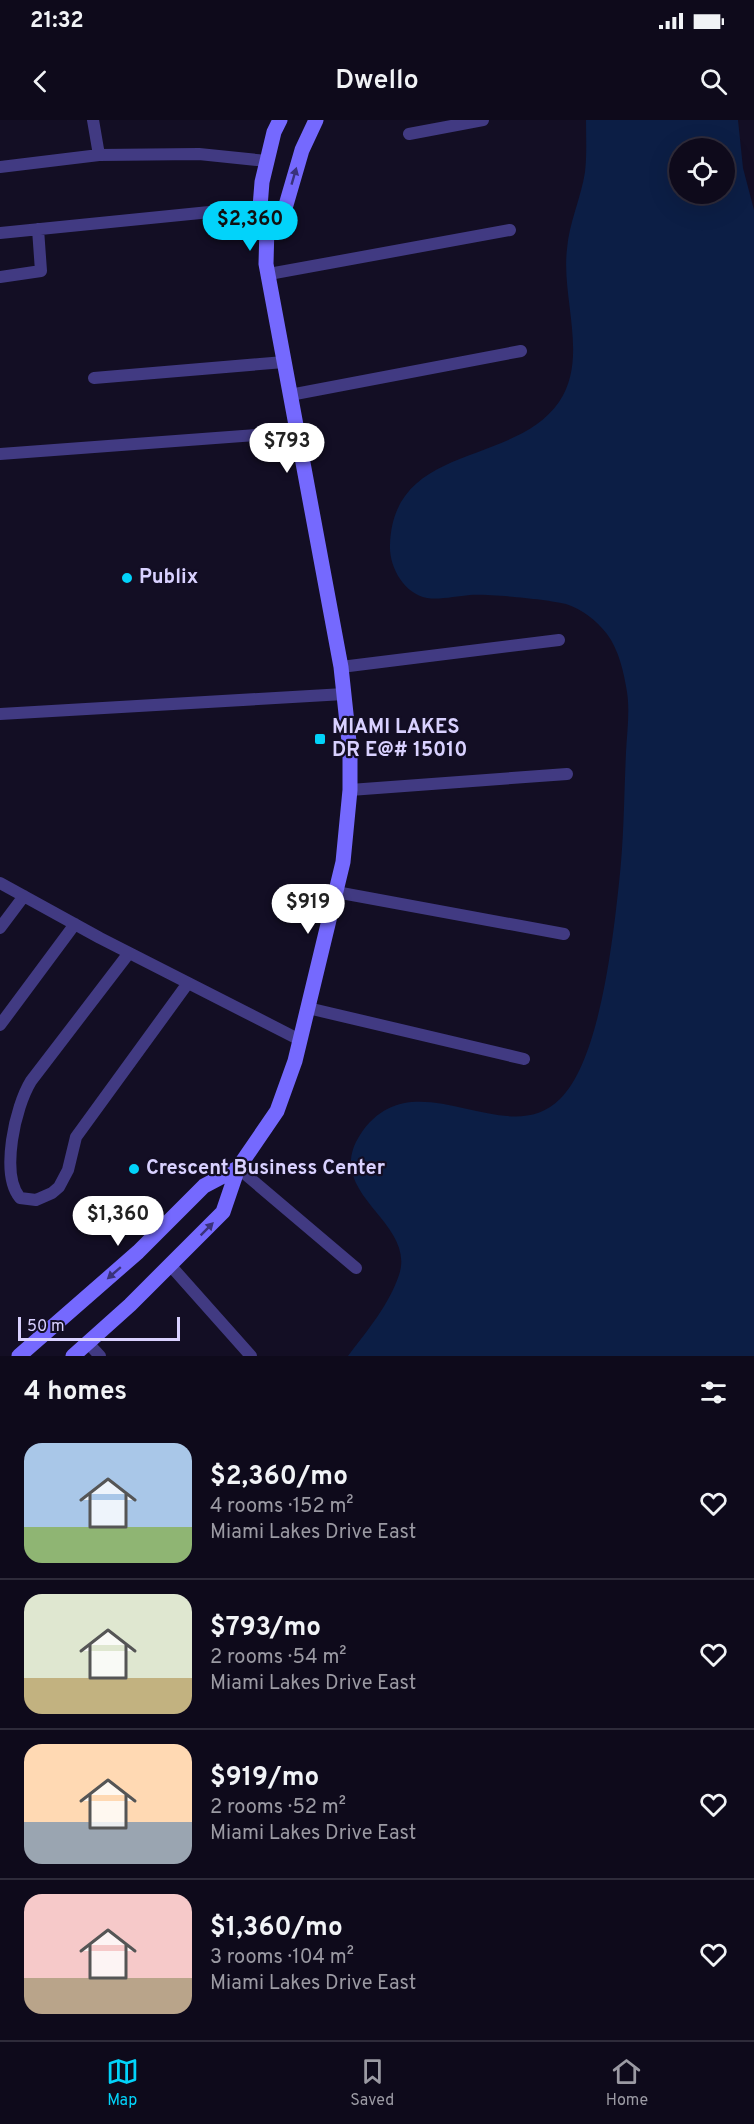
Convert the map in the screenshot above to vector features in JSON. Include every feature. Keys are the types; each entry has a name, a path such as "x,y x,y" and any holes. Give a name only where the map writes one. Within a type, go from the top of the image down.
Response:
{"main road":[{"path":"73,1356 223,1212 237,1168 277,1111 300,1040 344,862 350,790 350,751 344,694 269,274 267,226 260,207 267,161 274,132 280,120"},
{"path":"267,226 286,205 302,150 316,120"},
{"path":"19,1356 138,1252 204,1186 237,1168"}],"lane":[{"path":"93,120 99,155"},
{"path":"409,134 483,120"},
{"path":"0,167 99,155 200,154 267,161"},
{"path":"0,233 260,207"},
{"path":"0,277 41,271 38,229"},
{"path":"269,274 510,230"},
{"path":"290,395 521,351"},
{"path":"94,378 284,362"},
{"path":"0,454 296,432"},
{"path":"340,667 559,640"},
{"path":"0,714 344,694"},
{"path":"350,790 567,774"},
{"path":"0,883 129,953 300,1040"},
{"path":"336,892 564,934"},
{"path":"0,928 24,896"},
{"path":"0,1025 75,924"},
{"path":"129,953 31,1081 20,1101 12,1121 9,1151 12,1186 20,1198 36,1200 59,1187 68,1170 76,1137 188,983"},
{"path":"308,1008 524,1059"},
{"path":"237,1168 356,1268"},
{"path":"170,1265 251,1356"},
{"path":"88,1342 100,1356"}],"water":[{"path":"586,120 738,120 743,168 754,210 754,1356 348,1356 377,1317 395,1286 401,1256 395,1239 360,1191 353,1174 352,1156 360,1135 382,1112 406,1103 432,1103 513,1116 538,1113 560,1099 574,1081 595,1028 602,997 621,867 628,722 626,685 615,647 594,620 566,604 491,595 437,599 419,595 411,591 400,578 390,553 396,512 411,488 433,472 514,437 539,423 559,402 568,385 573,347 567,288 567,249 585,172"}],"place":[{"name":"Publix","path":"127,578"},
{"name":"MIAMI LAKES DR E@# 15010","path":"320,739"},
{"name":"Crescent Business Center","path":"134,1169"}]}
